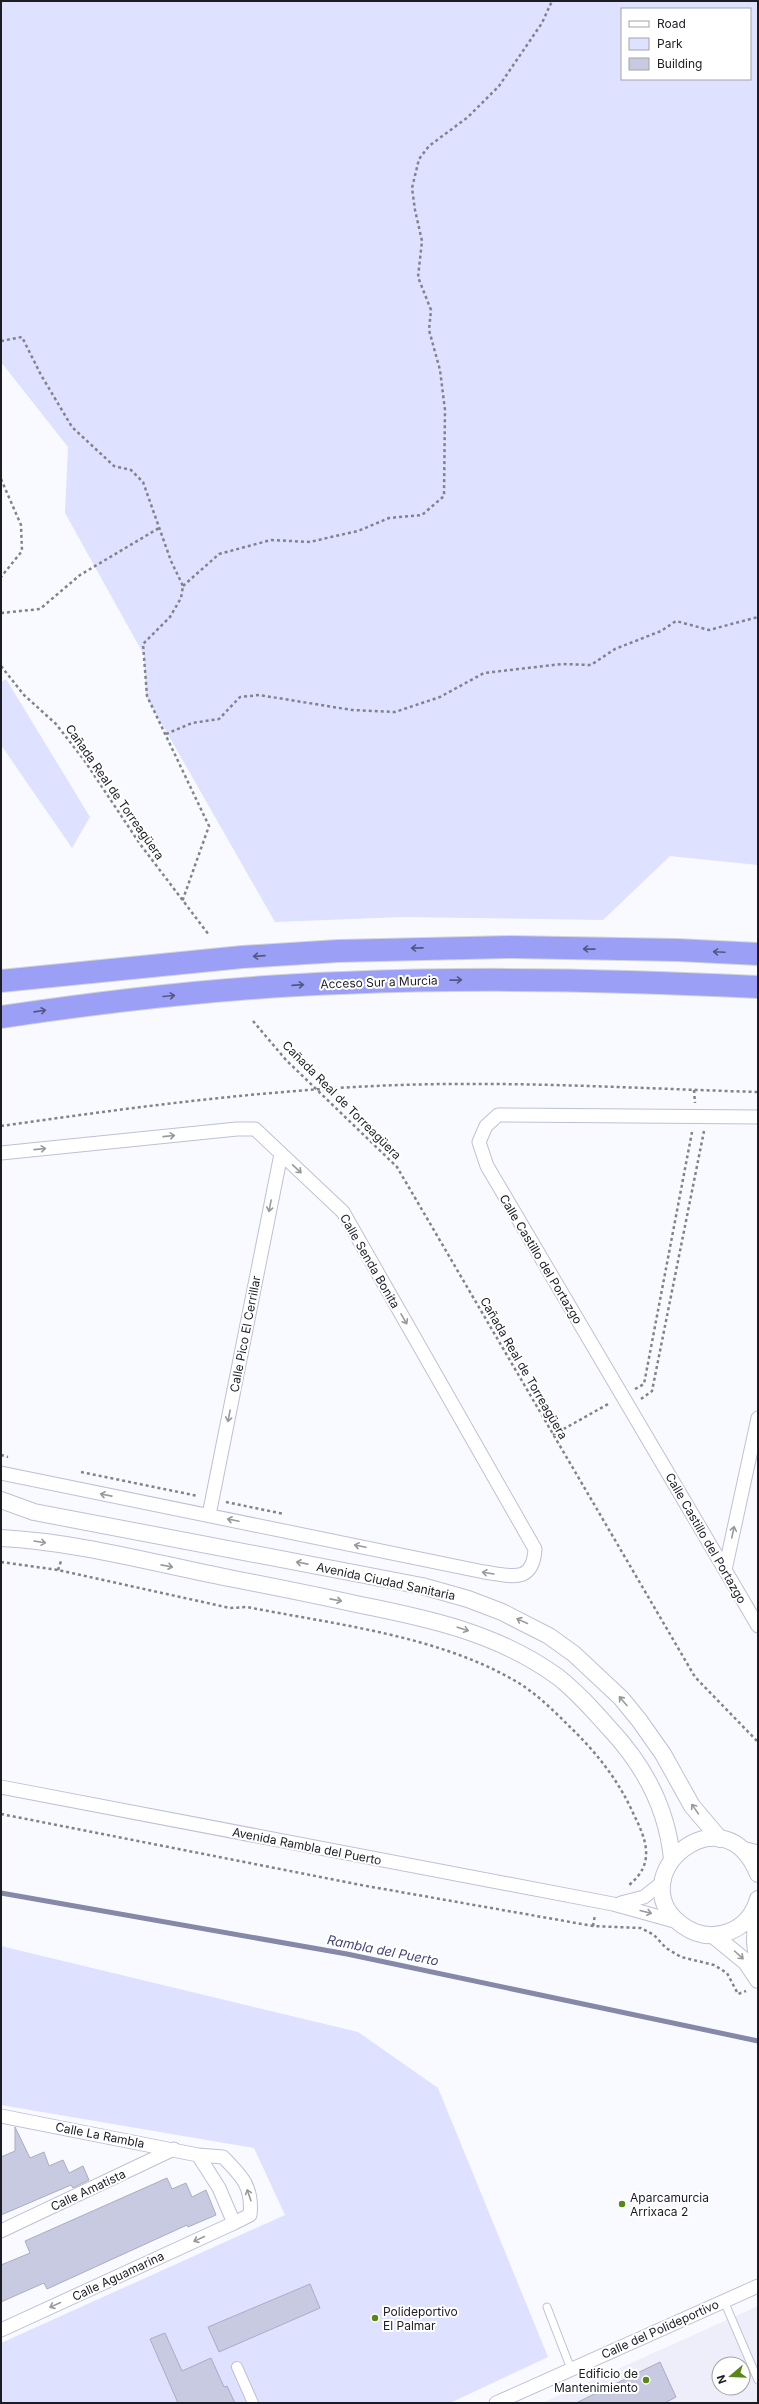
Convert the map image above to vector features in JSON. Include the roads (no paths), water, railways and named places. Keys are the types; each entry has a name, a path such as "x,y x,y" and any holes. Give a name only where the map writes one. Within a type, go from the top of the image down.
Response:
{"highway":[{"path":"1,981 242,957 338,951 510,947 677,950 758,954"},
{"name":"Acceso Sur a Murcia","path":"1,1017 144,998 341,983 499,979 758,987"}],"street":[{"name":"Calle Castillo del Portazgo","path":"758,1117 498,1114 486,1126 479,1142 487,1166 758,1626"},
{"name":"Calle Senda Bonita","path":"1,1154 237,1129 255,1129 343,1212 535,1548 534,1563 526,1573 513,1577 209,1515"},
{"name":"Calle Pico El Cerrillar","path":"209,1515 281,1154"},
{"path":"725,1570 758,1418"},
{"path":"1,1473 209,1515"},
{"name":"Avenida Ciudad Sanitaria","path":"1,1500 34,1512 422,1586 468,1599 527,1623 574,1654 621,1698 652,1737 692,1806 720,1839"},
{"path":"1,1538 65,1545 415,1615 475,1633 508,1648 558,1678 600,1718 632,1756 646,1775 661,1808 667,1825 672,1859"},
{"name":"Avenida Rambla del Puerto","path":"1,1787 613,1904 678,1922"},
{"path":"757,1903 750,1916 734,1930 713,1935 694,1932 678,1922 666,1903 664,1881 672,1859 679,1851 693,1842 709,1838 720,1839 758,1852"},
{"path":"738,1846 754,1864 758,1874"},
{"name":"Avenida Rambla del Puerto","path":"613,1904 635,1901 644,1897 664,1881"},
{"path":"757,1903 755,1942 758,1970"},
{"path":"713,1935 742,1958 755,1985"},
{"name":"Calle La Rambla","path":"1,2116 174,2149 198,2155 223,2157 241,2175 252,2199 250,2215 234,2223"},
{"name":"Calle Amatista","path":"1,2231 174,2149"},
{"path":"198,2155 219,2188 234,2223"},
{"name":"Calle Aguamarina","path":"1,2330 234,2223"},
{"name":"Calle del Polideportivo","path":"496,2403 758,2286"},
{"path":"237,2367 253,2403"}],"lane":[{"path":"724,2301 758,2380"},
{"path":"547,2307 571,2369"}],"waterway":[{"name":"Rambla del Puerto","path":"1,1893 347,1954 758,2041"}],"place":[{"name":"Aparcamurcia Arrixaca 2","path":"622,2204"},
{"name":"Polideportivo El Palmar","path":"375,2318"},
{"name":"Edificio de Mantenimiento","path":"646,2380"}]}
